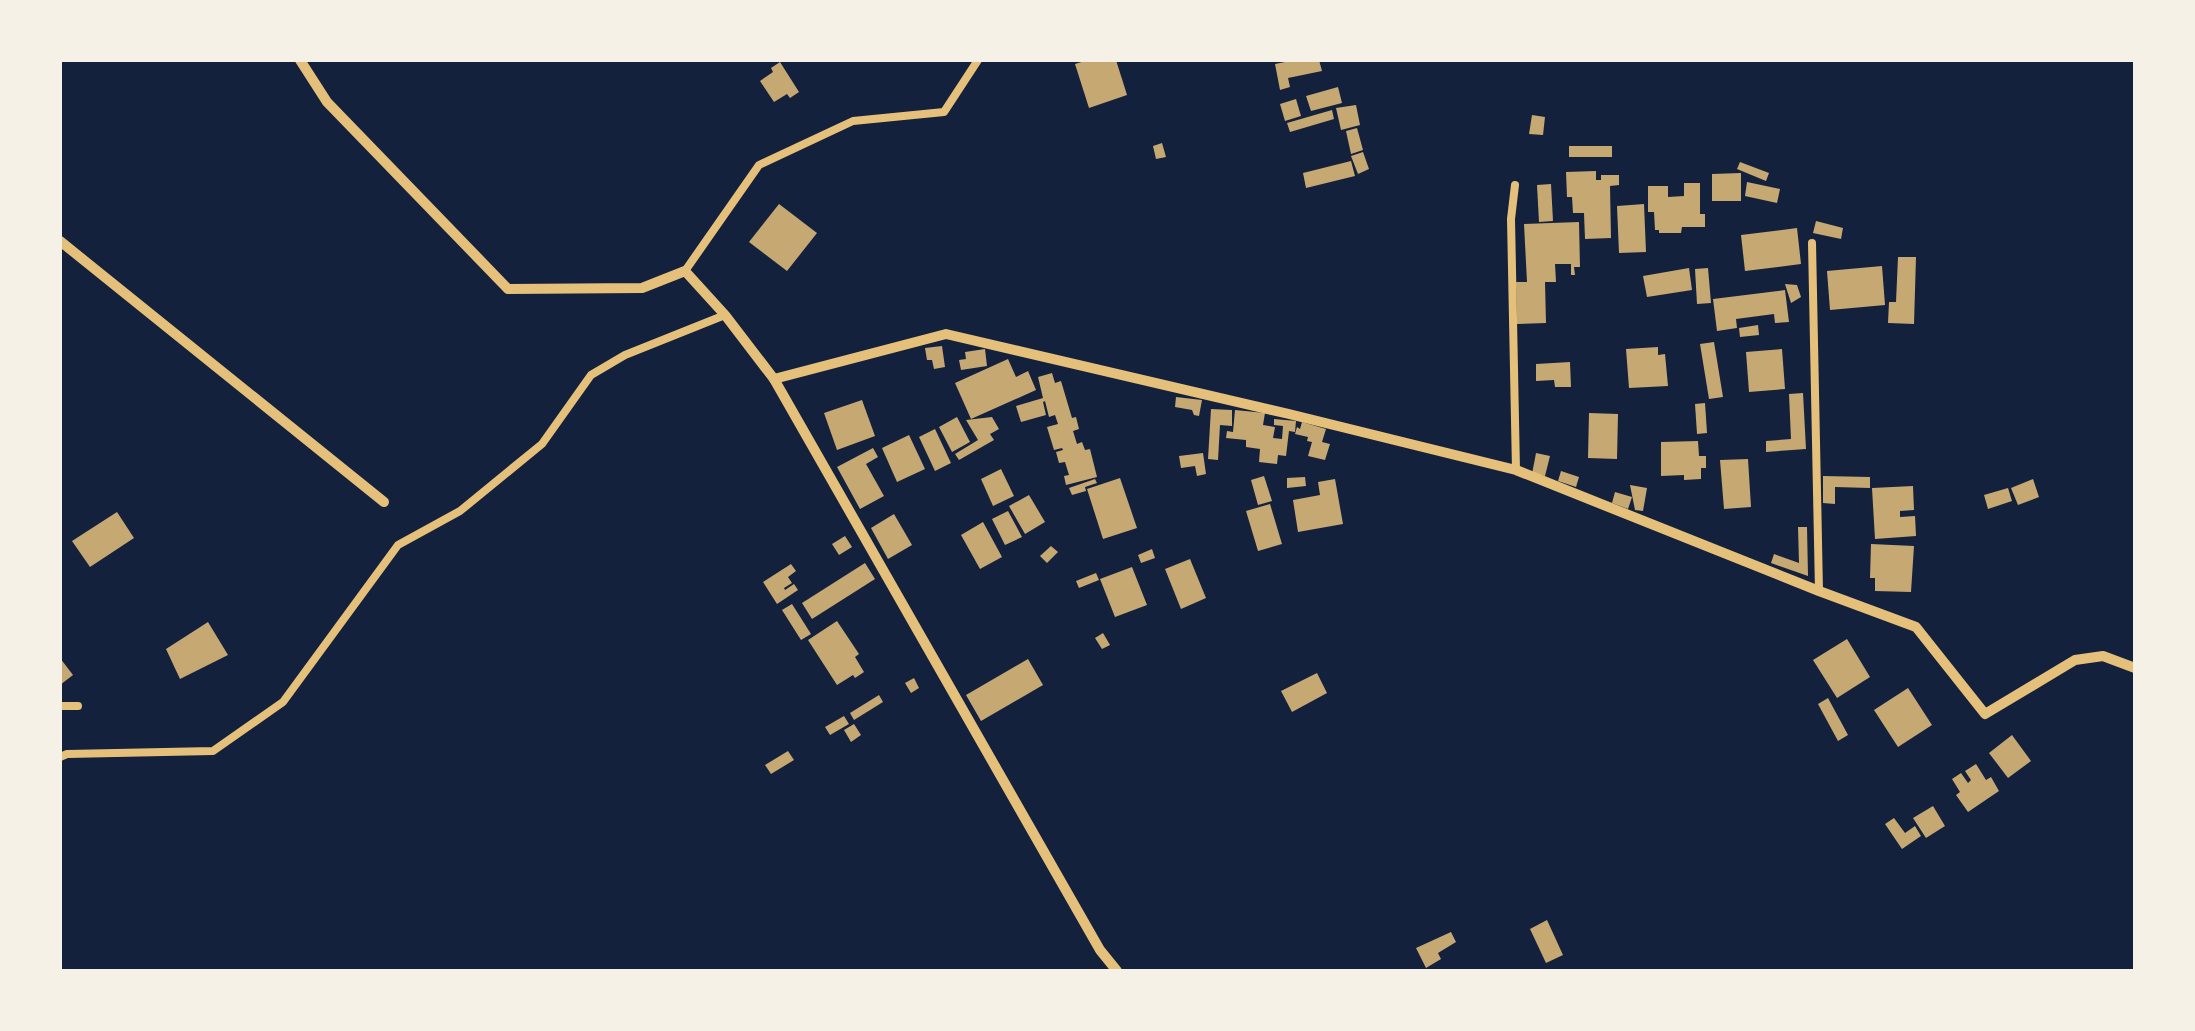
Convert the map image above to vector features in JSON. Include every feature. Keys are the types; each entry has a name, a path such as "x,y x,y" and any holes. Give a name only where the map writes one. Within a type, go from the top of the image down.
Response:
{"street":[{"path":"300,60 327,102 508,289 642,288 685,271 759,165 853,121 944,112 978,60"},
{"path":"1515,185 1511,219 1516,470"},
{"path":"60,241 384,502"},
{"path":"1812,243 1819,591"},
{"path":"685,271 725,315 774,379 1100,950 1117,971"},
{"path":"60,757 67,754 213,751 283,702 398,545 460,511 542,444 591,375 625,355 725,315"},
{"path":"774,379 946,334 1516,470 1916,627 1985,714 2075,660 2103,656 2135,668"},
{"path":"60,706 78,706"}],"building":[{"path":"1088,60 1116,60 1127,95 1089,108 1075,64"},
{"path":"1319,60 1322,71 1288,78 1290,87 1280,90 1275,64"},
{"path":"780,62 799,92 790,98 787,94 774,102 760,81 773,72 771,68"},
{"path":"1338,87 1342,103 1311,111 1306,96"},
{"path":"1296,99 1301,116 1285,121 1280,104"},
{"path":"1356,105 1360,125 1341,130 1336,108"},
{"path":"1332,110 1334,119 1290,132 1287,123"},
{"path":"1532,115 1545,117 1543,135 1529,134"},
{"path":"1357,128 1363,150 1351,154 1346,131"},
{"path":"1162,143 1166,157 1156,159 1153,146"},
{"path":"1569,146 1612,146 1612,157 1569,157"},
{"path":"1363,152 1369,169 1358,174 1351,156"},
{"path":"1351,161 1355,176 1306,188 1303,173"},
{"path":"1740,162 1769,173 1766,181 1737,169"},
{"path":"1596,171 1596,180 1601,180 1601,175 1619,175 1619,185 1610,186 1611,238 1585,239 1584,213 1573,213 1572,197 1567,197 1566,172"},
{"path":"1741,173 1741,201 1712,201 1712,174"},
{"path":"1747,182 1780,189 1777,203 1745,196"},
{"path":"1684,183 1700,183 1700,214 1705,214 1705,227 1682,227 1681,233 1659,233 1655,230 1654,212 1648,212 1648,186 1668,186 1668,197 1684,196"},
{"path":"1551,184 1553,221 1539,222 1537,185"},
{"path":"779,204 817,233 787,271 749,242"},
{"path":"1644,204 1646,252 1619,253 1617,206"},
{"path":"1816,221 1843,228 1841,239 1813,233"},
{"path":"1579,222 1580,267 1574,267 1575,275 1571,275 1571,264 1555,264 1556,282 1545,282 1546,323 1517,324 1516,282 1527,282 1524,224"},
{"path":"1797,228 1801,264 1745,271 1741,235"},
{"path":"1898,257 1916,257 1914,324 1888,323 1889,302 1896,302"},
{"path":"1882,266 1885,305 1830,310 1827,271"},
{"path":"1689,268 1692,290 1647,297 1643,276"},
{"path":"1708,268 1711,303 1697,304 1695,269"},
{"path":"1785,284 1797,285 1801,297 1791,303"},
{"path":"1785,290 1789,322 1775,323 1774,314 1736,319 1737,328 1717,331 1713,299"},
{"path":"1758,325 1759,335 1740,337 1739,328"},
{"path":"1714,342 1723,397 1709,399 1700,344"},
{"path":"942,346 945,367 934,369 932,360 927,360 925,348"},
{"path":"1658,347 1658,355 1665,354 1668,386 1629,388 1626,349"},
{"path":"985,349 987,366 961,370 959,360 966,359 965,352"},
{"path":"1782,349 1785,389 1749,392 1746,352"},
{"path":"1008,359 1016,377 1028,371 1036,390 971,419 955,383"},
{"path":"1570,362 1571,387 1555,387 1554,380 1536,381 1536,364"},
{"path":"1052,373 1055,383 1061,381 1072,418 1076,417 1079,429 1073,431 1077,444 1082,442 1085,450 1090,449 1097,477 1066,485 1064,476 1069,475 1065,462 1059,463 1056,452 1063,450 1054,450 1047,427 1058,424 1055,415 1049,417 1045,401 1046,415 1021,422 1016,406 1043,398 1038,377"},
{"path":"1803,393 1806,449 1766,452 1766,441 1791,439 1789,394"},
{"path":"1176,397 1202,400 1199,416 1194,415 1192,410 1175,407"},
{"path":"862,400 875,436 837,450 824,413"},
{"path":"1705,403 1707,433 1697,434 1695,404"},
{"path":"1211,409 1232,410 1232,426 1220,425 1218,460 1208,459"},
{"path":"1235,410 1265,413 1263,425 1275,427 1273,438 1282,439 1283,426 1274,425 1274,419 1296,421 1295,432 1289,431 1286,456 1278,455 1277,464 1259,462 1260,449 1246,447 1246,440 1226,438 1227,431 1233,432"},
{"path":"1589,413 1618,414 1617,459 1588,458"},
{"path":"957,417 970,442 952,452 939,427"},
{"path":"992,417 999,429 990,434 994,440 959,460 955,454 978,440 966,420"},
{"path":"1302,422 1326,429 1322,442 1330,444 1325,460 1308,456 1312,442 1307,441 1308,437 1295,434"},
{"path":"935,429 951,463 935,471 919,437"},
{"path":"909,435 925,469 897,482 882,448"},
{"path":"1698,441 1699,456 1706,456 1706,468 1701,468 1701,479 1684,480 1684,475 1661,476 1661,442"},
{"path":"873,448 878,457 866,464 884,496 860,509 837,467"},
{"path":"1203,453 1206,474 1197,476 1195,466 1181,468 1179,456"},
{"path":"1536,453 1550,456 1545,476 1532,474"},
{"path":"1748,459 1751,507 1724,509 1720,460"},
{"path":"1001,469 1014,496 993,506 981,479"},
{"path":"1561,471 1579,477 1576,487 1558,481"},
{"path":"1264,476 1272,501 1258,505 1251,480"},
{"path":"1823,476 1870,477 1870,488 1835,487 1835,504 1823,503"},
{"path":"1305,477 1306,486 1287,488 1287,478"},
{"path":"1120,478 1137,528 1103,539 1087,489"},
{"path":"1095,479 1097,483 1085,487 1086,491 1072,495 1069,488"},
{"path":"1335,479 1343,524 1298,532 1293,500 1320,495 1318,482"},
{"path":"2033,479 2039,497 2018,505 2011,488"},
{"path":"1630,485 1647,488 1643,511 1635,510"},
{"path":"1913,486 1914,510 1900,511 1900,517 1915,516 1916,536 1875,539 1872,488"},
{"path":"2008,488 2012,501 1988,509 1984,495"},
{"path":"1615,492 1632,497 1628,509 1612,503"},
{"path":"1029,495 1045,522 1025,534 1009,506"},
{"path":"1270,504 1282,544 1258,551 1246,511"},
{"path":"1008,511 1022,537 1005,545 992,519"},
{"path":"117,512 134,538 90,567 72,541"},
{"path":"894,514 912,545 888,559 871,528"},
{"path":"983,522 1002,557 980,569 961,535"},
{"path":"1798,527 1807,527 1808,576 1771,563 1774,554 1799,563"},
{"path":"845,536 852,547 839,555 832,544"},
{"path":"1871,544 1914,546 1911,592 1875,591 1875,578 1870,578"},
{"path":"1051,546 1058,552 1047,563 1040,556"},
{"path":"1152,549 1155,558 1141,563 1138,555"},
{"path":"1190,559 1206,598 1181,609 1165,569"},
{"path":"865,563 875,579 812,619 802,603"},
{"path":"791,564 796,571 788,577 792,583 784,588 794,584 798,590 777,604 763,582"},
{"path":"1132,567 1147,605 1115,617 1100,579"},
{"path":"1096,573 1099,580 1079,588 1076,581"},
{"path":"792,604 811,634 801,640 782,610"},
{"path":"837,621 859,654 855,657 864,672 837,685 808,640"},
{"path":"208,622 228,655 180,679 166,649"},
{"path":"1103,633 1110,645 1102,649 1095,638"},
{"path":"1847,639 1870,677 1837,698 1813,660"},
{"path":"60,658 73,675 60,685"},
{"path":"1028,659 1043,685 981,721 966,695"},
{"path":"1317,673 1327,693 1292,712 1281,691"},
{"path":"914,678 919,688 911,693 905,683"},
{"path":"1908,688 1932,725 1898,747 1874,710"},
{"path":"879,695 883,702 854,720 850,713"},
{"path":"1828,698 1848,735 1838,741 1818,704"},
{"path":"844,716 849,724 830,735 825,727"},
{"path":"854,724 861,735 851,742 844,730"},
{"path":"2012,735 2031,761 2008,778 1989,753"},
{"path":"788,751 794,760 771,774 765,765"},
{"path":"1976,764 1986,780 1991,777 1999,791 1968,812 1956,795 1960,792 1952,779 1961,773 1968,783 1971,780 1965,771"},
{"path":"1933,806 1945,826 1926,838 1913,818"},
{"path":"1894,818 1905,833 1915,826 1921,836 1902,849 1885,824"},
{"path":"1547,920 1563,955 1546,963 1530,929"},
{"path":"1451,932 1456,942 1438,953 1441,959 1426,968 1416,948"}]}
